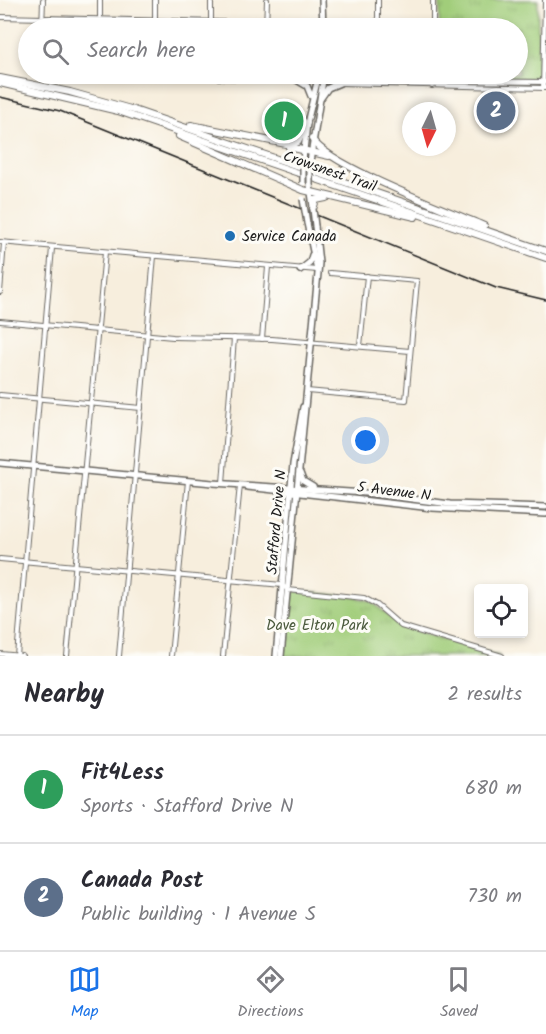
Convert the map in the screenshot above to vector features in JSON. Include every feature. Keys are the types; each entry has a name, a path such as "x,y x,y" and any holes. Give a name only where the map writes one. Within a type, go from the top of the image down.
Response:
{"highway":[{"name":"Crowsnest Trail","path":"0,78 18,82"},
{"name":"Crowsnest Trail","path":"0,84 68,97 145,120 546,258"},
{"name":"Crowsnest Trail","path":"30,84 70,92 134,110 544,250"},
{"path":"134,110 220,133 274,143 337,159"},
{"path":"145,120 303,186 312,193 388,209 501,242"},
{"path":"274,143 295,144 307,123"},
{"path":"312,139 320,149 337,159 404,192 544,250"},
{"path":"314,205 320,198 329,198"}],"main road":[{"path":"322,0 323,18"},
{"path":"302,84 310,89 315,102 328,88 338,84"},
{"name":"Stafford Drive N","path":"276,656 282,585 307,391 319,260 310,185 310,162 307,152 307,123 319,84"},
{"name":"Stafford Drive N","path":"315,102 312,139 303,160 303,200 317,270"},
{"path":"300,270 310,262 313,254"},
{"name":"5 Avenue N","path":"0,463 223,483 278,485 294,490"},
{"path":"278,485 287,481 296,470 303,482 316,492"},
{"name":"5 Avenue N","path":"240,484 461,504 546,507"},
{"name":"Stafford Drive N","path":"282,656 295,507 294,490"},
{"path":"295,507 303,497 316,492"},
{"name":"5 Avenue N","path":"316,492 432,508 546,516"}],"street":[{"path":"0,17 43,18 43,0"},
{"path":"100,0 100,18"},
{"path":"155,0 155,18"},
{"path":"211,0 211,18"},
{"path":"266,18 267,0"},
{"path":"378,0 378,18"},
{"path":"433,18 434,0"},
{"path":"404,84 544,88 545,0"},
{"path":"528,82 545,82"},
{"path":"0,292 2,243 317,270"},
{"path":"17,656 52,248"},
{"path":"67,656 105,252"},
{"path":"119,656 154,256"},
{"path":"262,339 268,267"},
{"path":"307,391 406,400 417,281 330,273"},
{"path":"360,346 367,276"},
{"path":"0,321 148,335 262,339 410,351"},
{"path":"223,483 234,338"},
{"path":"0,395 141,408"},
{"path":"171,656 188,480"},
{"path":"223,656 240,484"},
{"path":"0,559 282,585 288,590 364,598 377,605 401,626 502,656"},
{"path":"0,654 22,656"}],"green space":[{"path":"440,0 538,0 538,80 528,80 528,18 439,18"},
{"name":"Dave Elton Park","path":"288,590 356,597 371,601 401,626 500,656 281,656"}],"railway":[{"path":"0,97 60,111 496,288 546,300"}],"place":[{"name":"Canada Post","path":"496,111"},
{"name":"Fit4Less","path":"284,121"},
{"name":"Service Canada","path":"230,236"}]}
